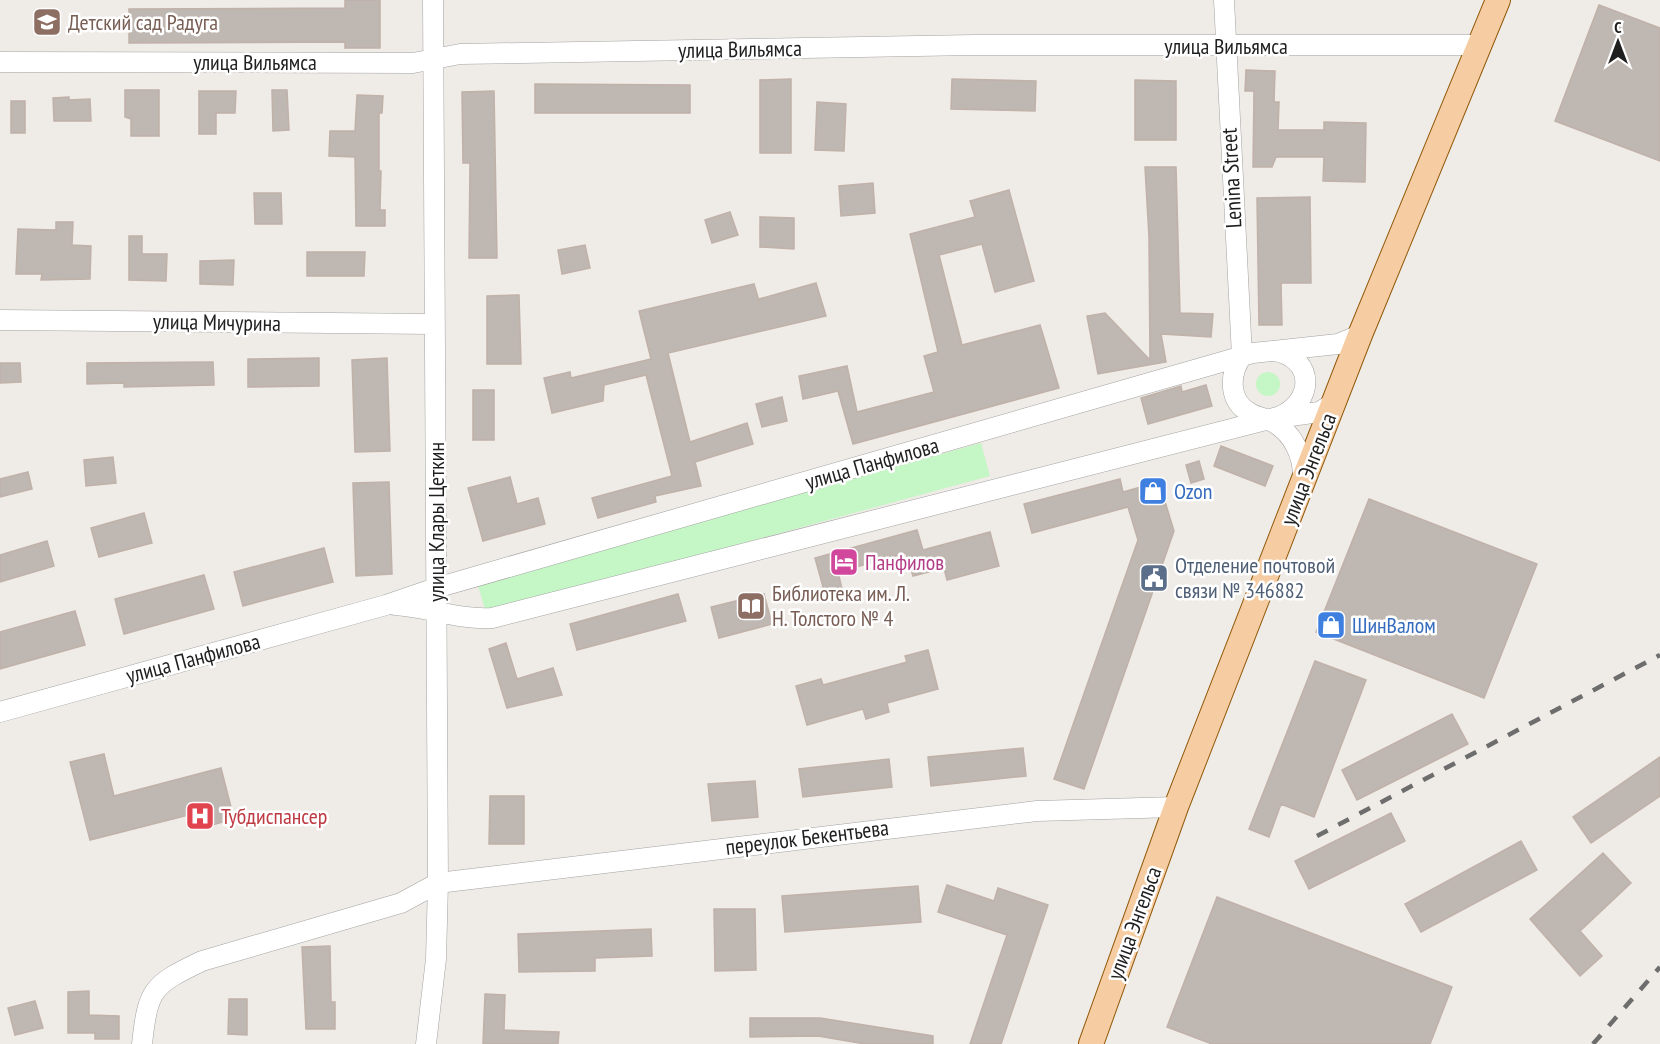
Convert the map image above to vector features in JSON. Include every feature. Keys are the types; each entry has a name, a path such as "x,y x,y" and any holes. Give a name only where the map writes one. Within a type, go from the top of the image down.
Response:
{"main road":[{"name":"улица Энгельса","path":"1090,1044 1176,807 1360,335 1482,45 1498,0"}],"street":[{"name":"улица Клары Цеткин","path":"426,1044 436,959 438,883 433,0"},
{"name":"Lenina Street","path":"1224,0 1224,47 1242,356"},
{"name":"улица Вильямса","path":"0,62 413,63 460,54 950,46 1482,45"},
{"name":"улица Мичурина","path":"0,320 434,324"},
{"name":"улица Панфилова","path":"0,712 386,605 436,588 1242,356 1269,350 1338,344 1360,335"},
{"path":"1269,350 1283,353 1295,360 1302,369 1305,381 1300,404 1271,418"},
{"path":"1242,356 1234,372 1234,396 1240,406 1250,414 1271,418 1296,445 1301,456 1302,486"},
{"name":"улица Панфилова","path":"386,605 436,611 476,620 492,618 1271,418 1312,413 1334,403"},
{"name":"переулок Бекентьева","path":"438,883 1037,811 1176,807"},
{"path":"142,1044 153,992 172,976 202,961 401,903 438,883"}],"green space":[{"path":"1268,372 1277,375 1280,384 1277,393 1268,396 1259,393 1256,384 1259,375"},
{"path":"981,443 990,476 486,613 477,582"}],"building":[{"path":"345,0 380,0 380,48 345,48 345,42 129,43 129,9 345,8"},
{"path":"1599,5 1660,28 1660,161 1555,121"},
{"path":"1246,70 1275,71 1274,102 1279,102 1278,130 1324,130 1324,122 1366,123 1365,182 1323,181 1324,157 1276,157 1272,167 1253,167 1254,91 1245,91"},
{"path":"791,79 791,153 760,153 760,80"},
{"path":"952,79 1036,81 1035,111 951,109"},
{"path":"1135,80 1176,81 1176,140 1135,140"},
{"path":"535,84 690,85 690,113 535,113"},
{"path":"125,90 159,90 159,136 131,136 131,119 125,117"},
{"path":"272,90 287,90 289,130 273,131"},
{"path":"199,91 236,91 235,113 216,113 216,134 199,134"},
{"path":"494,91 497,258 469,258 470,163 463,163 462,92"},
{"path":"357,95 383,96 382,113 379,113 379,171 381,171 380,210 385,210 385,226 356,226 355,157 329,156 330,131 355,131"},
{"path":"69,97 69,100 90,99 91,121 54,121 53,98"},
{"path":"11,101 25,101 25,133 11,133"},
{"path":"817,102 846,104 844,151 815,150"},
{"path":"1145,167 1176,167 1180,313 1213,314 1211,337 1161,334 1166,362 1098,374 1087,316 1105,313 1150,360 1149,237"},
{"path":"873,183 875,213 841,216 839,186"},
{"path":"1009,190 1034,281 995,292 982,244 939,255 962,345 1040,325 1059,388 853,444 838,391 803,399 799,376 847,366 857,412 934,392 924,356 938,352 910,234 975,217 970,201"},
{"path":"254,193 281,193 282,224 255,224"},
{"path":"1310,197 1311,283 1281,283 1282,325 1259,325 1257,198"},
{"path":"730,212 738,235 712,243 705,220"},
{"path":"760,217 794,218 794,249 760,247"},
{"path":"56,222 73,222 72,245 91,246 90,279 41,280 42,274 16,274 18,229 56,230"},
{"path":"129,236 142,236 142,254 167,254 166,281 129,280"},
{"path":"585,245 590,268 562,274 558,250"},
{"path":"307,252 365,252 364,276 307,276"},
{"path":"234,260 233,285 200,284 200,261"},
{"path":"816,283 826,316 668,353 690,442 747,423 753,444 695,462 701,486 655,496 656,502 598,518 592,498 672,476 646,375 604,385 603,401 552,413 544,378 570,372 571,378 651,359 639,311 754,284 759,301 759,299"},
{"path":"519,295 521,364 487,364 487,296"},
{"path":"319,358 319,386 248,387 248,359"},
{"path":"387,358 390,451 355,452 352,360"},
{"path":"213,362 214,385 124,387 124,383 87,384 87,363"},
{"path":"0,363 20,363 21,382 0,383"},
{"path":"1206,385 1212,406 1148,424 1141,398 1181,386 1182,392"},
{"path":"473,390 494,390 494,440 473,440"},
{"path":"782,397 787,421 762,427 756,404"},
{"path":"1221,446 1273,466 1265,486 1214,466"},
{"path":"113,457 116,483 86,486 84,460"},
{"path":"1199,461 1204,479 1191,483 1186,465"},
{"path":"28,472 32,489 0,497 0,479"},
{"path":"510,477 517,504 538,498 545,524 483,541 468,488"},
{"path":"1120,479 1123,492 1159,482 1174,531 1084,789 1054,779 1138,540 1128,507 1032,533 1024,504"},
{"path":"389,482 392,574 356,576 353,483"},
{"path":"1369,499 1537,564 1484,698 1316,632"},
{"path":"144,513 152,543 99,557 91,528"},
{"path":"917,530 923,550 990,532 999,566 947,580 944,568 913,576 906,553 838,572 842,589 825,594 815,558"},
{"path":"47,541 54,566 0,582 0,555"},
{"path":"324,548 333,582 243,606 234,572"},
{"path":"204,575 214,609 124,634 115,599"},
{"path":"678,594 686,621 577,650 570,624"},
{"path":"764,594 772,624 719,638 711,607"},
{"path":"75,611 85,645 0,669 0,632"},
{"path":"506,643 517,679 553,668 562,695 507,708 489,649"},
{"path":"928,650 938,689 887,703 889,712 866,719 863,709 807,725 796,686 821,679 823,685 907,662 905,656"},
{"path":"1315,661 1366,680 1314,817 1281,804 1269,837 1249,829"},
{"path":"1452,714 1468,744 1357,800 1342,770"},
{"path":"1023,748 1026,776 931,786 928,757"},
{"path":"104,754 114,796 221,768 234,819 204,827 200,812 90,840 70,762"},
{"path":"1660,757 1660,796 1591,843 1573,817"},
{"path":"889,759 892,787 803,797 799,769"},
{"path":"755,781 758,817 712,821 708,784"},
{"path":"490,796 524,796 524,844 489,844"},
{"path":"1391,813 1405,841 1309,889 1295,861"},
{"path":"1521,841 1537,870 1421,932 1405,904"},
{"path":"1603,853 1631,883 1580,931 1602,956 1580,976 1530,919"},
{"path":"947,885 994,901 998,888 1048,905 1001,1044 970,1044 1007,935 938,912"},
{"path":"918,886 921,922 785,932 782,896"},
{"path":"1217,897 1452,987 1430,1044 1212,1044 1167,1027"},
{"path":"714,909 755,909 756,970 715,971"},
{"path":"651,929 652,956 595,958 595,971 519,972 518,934"},
{"path":"330,946 331,1002 335,1002 335,1029 306,1029 302,947"},
{"path":"89,991 89,1015 119,1016 119,1039 95,1039 95,1033 68,1033 68,992"},
{"path":"485,994 505,995 504,1030 559,1032 558,1044 483,1044"},
{"path":"229,999 247,999 247,1035 228,1034"},
{"path":"35,1001 43,1028 15,1035 8,1008"},
{"path":"750,1018 820,1018 933,1036 933,1044 865,1044 818,1036 750,1037"}],"railway":[{"path":"1317,836 1660,655"},
{"path":"1593,1044 1660,967"}],"place":[{"name":"Детский сад Радуга","path":"47,22"},
{"name":"Ozon","path":"1153,491"},
{"name":"Панфилов","path":"844,562"},
{"name":"Отделение почтовой связи № 346882","path":"1154,578"},
{"name":"Библиотека им. Л. Н. Толстого № 4","path":"751,606"},
{"name":"ШинВалом","path":"1331,625"},
{"name":"Тубдиспансер","path":"200,816"}]}
